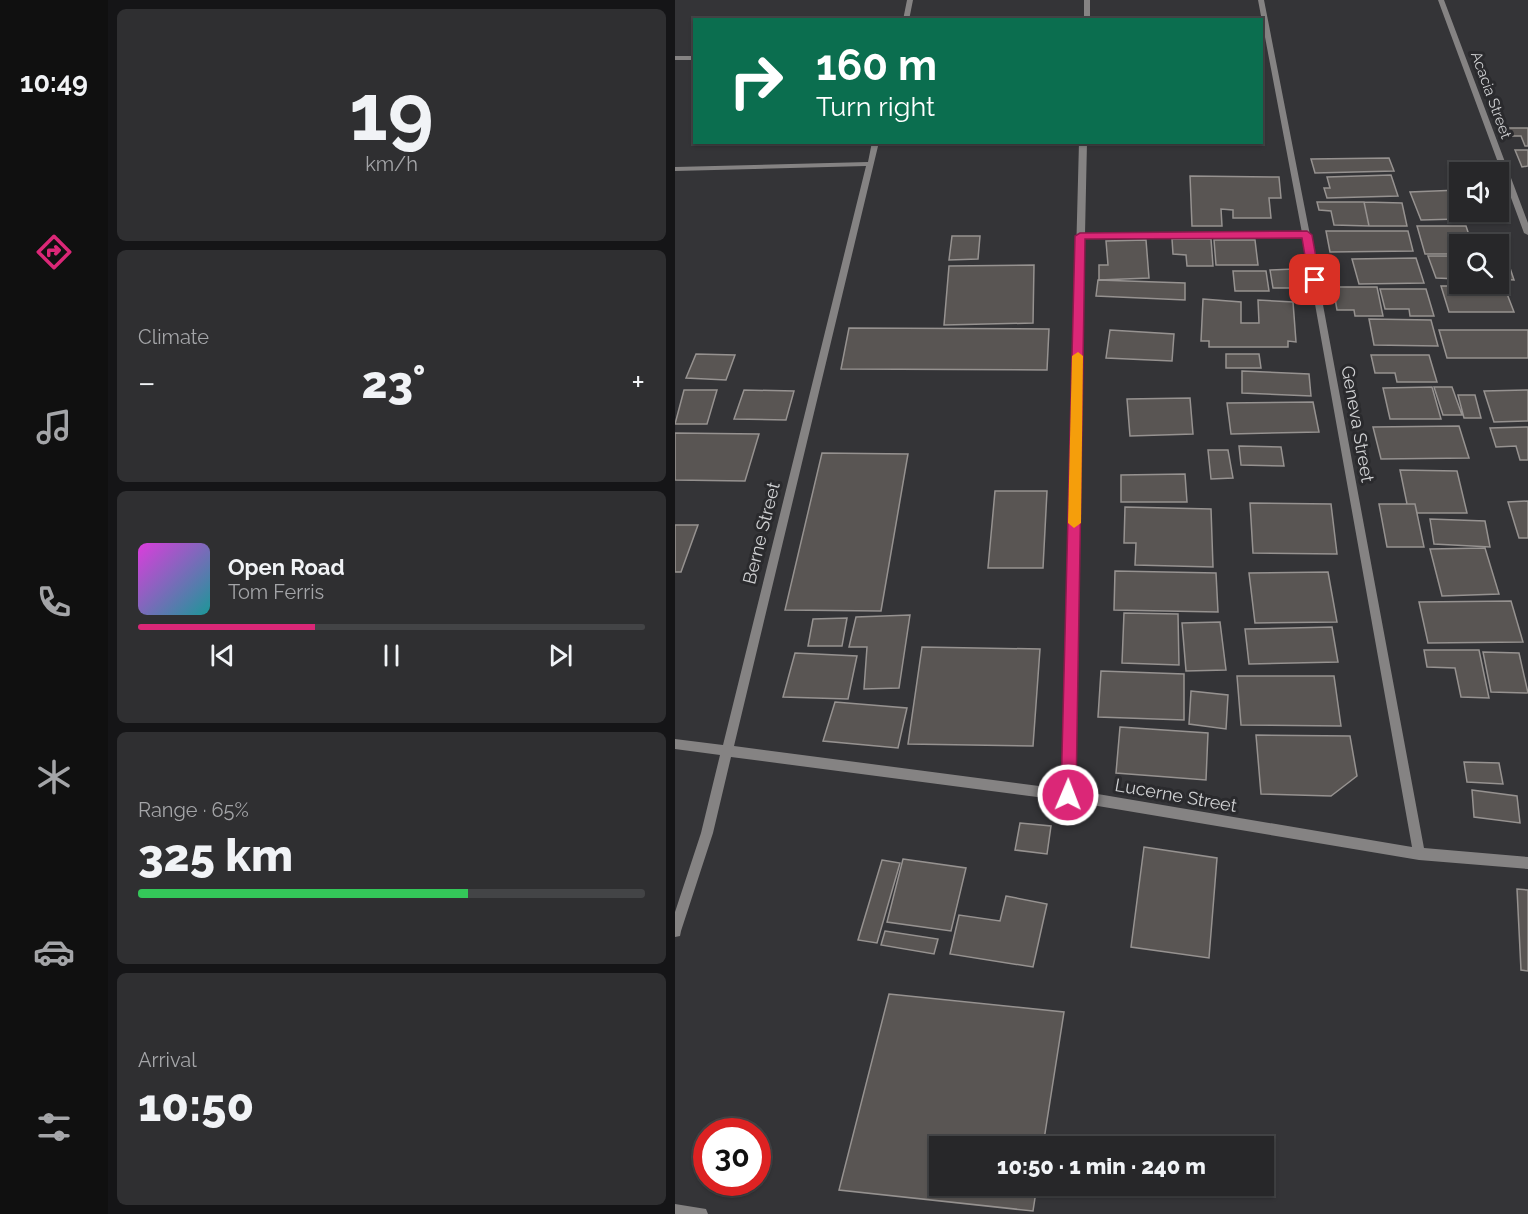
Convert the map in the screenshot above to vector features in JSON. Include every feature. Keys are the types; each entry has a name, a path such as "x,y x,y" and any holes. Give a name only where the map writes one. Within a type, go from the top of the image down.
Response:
{"street":[{"path":"906,18 910,0"},
{"path":"1087,0 1087,18"},
{"name":"Geneva Street","path":"1261,0 1307,235 1419,854"},
{"name":"Acacia Street","path":"1441,0 1528,233"},
{"path":"675,58 693,58"},
{"name":"Berne Street","path":"675,931 707,833 876,144"},
{"path":"1068,795 1083,144"},
{"path":"675,169 871,164"},
{"path":"1080,236 1307,235"},
{"name":"Lucerne Street","path":"675,744 1068,795 1419,854 1528,862"},
{"path":"675,1211 701,1214"}],"building":[{"path":"1504,128 1528,128 1528,146 1525,146 1521,136 1508,136"},
{"path":"1515,150 1528,150 1528,166 1522,167"},
{"path":"1389,158 1394,171 1315,173 1311,159"},
{"path":"1391,175 1398,196 1327,198 1324,188 1330,188 1327,177"},
{"path":"1190,176 1279,177 1281,198 1269,198 1271,218 1233,218 1233,210 1221,209 1222,226 1192,226"},
{"path":"1449,190 1449,219 1421,220 1410,192"},
{"path":"1317,202 1364,202 1369,226 1334,225 1331,211 1319,210"},
{"path":"1364,202 1402,203 1407,226 1369,226"},
{"path":"1417,226 1466,226 1469,234 1449,234 1449,254 1425,254"},
{"path":"1326,231 1408,231 1413,251 1330,252"},
{"path":"952,236 980,236 978,259 949,260"},
{"path":"1172,239 1211,239 1213,266 1187,266 1186,255 1173,254"},
{"path":"1146,240 1149,278 1099,280 1099,265 1108,265 1106,241"},
{"path":"1214,240 1255,240 1258,265 1216,265"},
{"path":"1428,256 1449,256 1449,279 1436,278"},
{"path":"1416,258 1424,283 1359,284 1352,259"},
{"path":"1034,265 1033,323 944,325 949,266"},
{"path":"1509,265 1514,280 1509,280"},
{"path":"1295,269 1298,288 1273,288 1270,270"},
{"path":"1233,271 1266,271 1269,291 1235,291"},
{"path":"1098,280 1185,283 1185,300 1096,296"},
{"path":"1441,286 1449,286 1449,294 1507,294 1514,312 1449,312"},
{"path":"1333,287 1377,287 1383,316 1355,316 1354,310 1337,310"},
{"path":"1380,289 1426,289 1434,316 1410,316 1409,309 1385,309"},
{"path":"1203,299 1241,302 1241,323 1259,323 1258,300 1293,302 1296,342 1288,341 1288,347 1209,347 1209,341 1201,341"},
{"path":"1369,319 1431,320 1438,346 1374,345"},
{"path":"849,328 1049,329 1047,370 841,369"},
{"path":"1110,330 1174,334 1172,361 1106,358"},
{"path":"1439,330 1528,330 1528,358 1447,358"},
{"path":"696,354 735,355 726,380 686,378"},
{"path":"1226,354 1259,354 1261,368 1226,368"},
{"path":"1371,355 1429,355 1437,382 1397,382 1395,373 1375,373"},
{"path":"1242,371 1309,374 1311,396 1242,393"},
{"path":"1432,387 1441,419 1390,419 1383,388"},
{"path":"1434,387 1452,387 1462,415 1443,415"},
{"path":"684,390 717,390 707,424 675,424"},
{"path":"744,390 794,391 786,420 734,419"},
{"path":"1528,390 1528,421 1494,422 1484,391"},
{"path":"1458,395 1475,395 1481,418 1464,418"},
{"path":"1190,398 1193,434 1130,436 1127,399"},
{"path":"1313,402 1319,432 1231,434 1227,403"},
{"path":"1459,426 1469,458 1381,459 1373,427"},
{"path":"1528,427 1528,460 1520,460 1516,446 1496,447 1490,428"},
{"path":"675,433 759,434 745,481 675,480"},
{"path":"1239,446 1281,447 1284,466 1241,465"},
{"path":"1208,450 1228,450 1233,478 1211,479"},
{"path":"822,453 908,454 881,611 785,610"},
{"path":"1400,470 1457,471 1467,513 1417,513 1415,504 1407,504"},
{"path":"1185,474 1187,502 1121,502 1121,475"},
{"path":"995,491 1047,491 1043,568 988,568"},
{"path":"1528,501 1528,538 1519,538 1508,502"},
{"path":"1250,503 1331,504 1337,554 1253,553"},
{"path":"1379,504 1415,504 1424,547 1387,547"},
{"path":"1125,507 1211,509 1213,567 1135,565 1136,543 1124,543"},
{"path":"1430,519 1485,521 1490,547 1434,544"},
{"path":"675,525 698,525 681,572 675,572"},
{"path":"1485,548 1499,594 1442,596 1430,549"},
{"path":"1115,571 1216,573 1218,612 1114,610"},
{"path":"1328,572 1337,622 1255,623 1249,573"},
{"path":"1511,601 1523,642 1428,643 1419,602"},
{"path":"1124,613 1178,614 1179,665 1122,663"},
{"path":"910,615 899,688 864,689 867,647 849,647 856,617"},
{"path":"847,618 842,646 808,646 813,619"},
{"path":"1220,622 1226,670 1186,671 1182,623"},
{"path":"1332,627 1338,662 1249,664 1245,629"},
{"path":"922,647 1040,649 1033,746 908,744"},
{"path":"1424,650 1479,650 1489,698 1461,697 1455,668 1427,667"},
{"path":"1483,652 1519,653 1528,693 1491,692"},
{"path":"795,653 857,656 848,699 783,697"},
{"path":"1101,671 1184,674 1184,720 1098,717"},
{"path":"1237,676 1334,676 1341,726 1241,725"},
{"path":"1191,691 1228,695 1226,729 1189,724"},
{"path":"835,702 907,708 898,748 823,741"},
{"path":"1120,727 1208,733 1206,780 1116,773"},
{"path":"1256,735 1350,736 1357,776 1331,796 1261,794"},
{"path":"1464,762 1499,763 1503,784 1467,782"},
{"path":"1472,790 1517,796 1520,823 1474,817"},
{"path":"1020,823 1051,826 1047,854 1015,850"},
{"path":"1144,847 1217,858 1209,958 1131,947"},
{"path":"903,859 966,868 951,931 887,922"},
{"path":"882,860 900,863 877,943 858,940"},
{"path":"1517,889 1528,890 1528,971 1521,970"},
{"path":"1006,896 1047,904 1033,967 950,954 959,915 1000,921"},
{"path":"885,931 938,939 934,954 881,945"},
{"path":"889,994 1064,1012 1045,1136 929,1136 929,1196 1035,1196 1033,1211 839,1190"}],"slow traffic":[{"path":"1074,523 1078,356"}],"route":[{"path":"1068,795 1080,236 1307,235 1315,280"}]}
